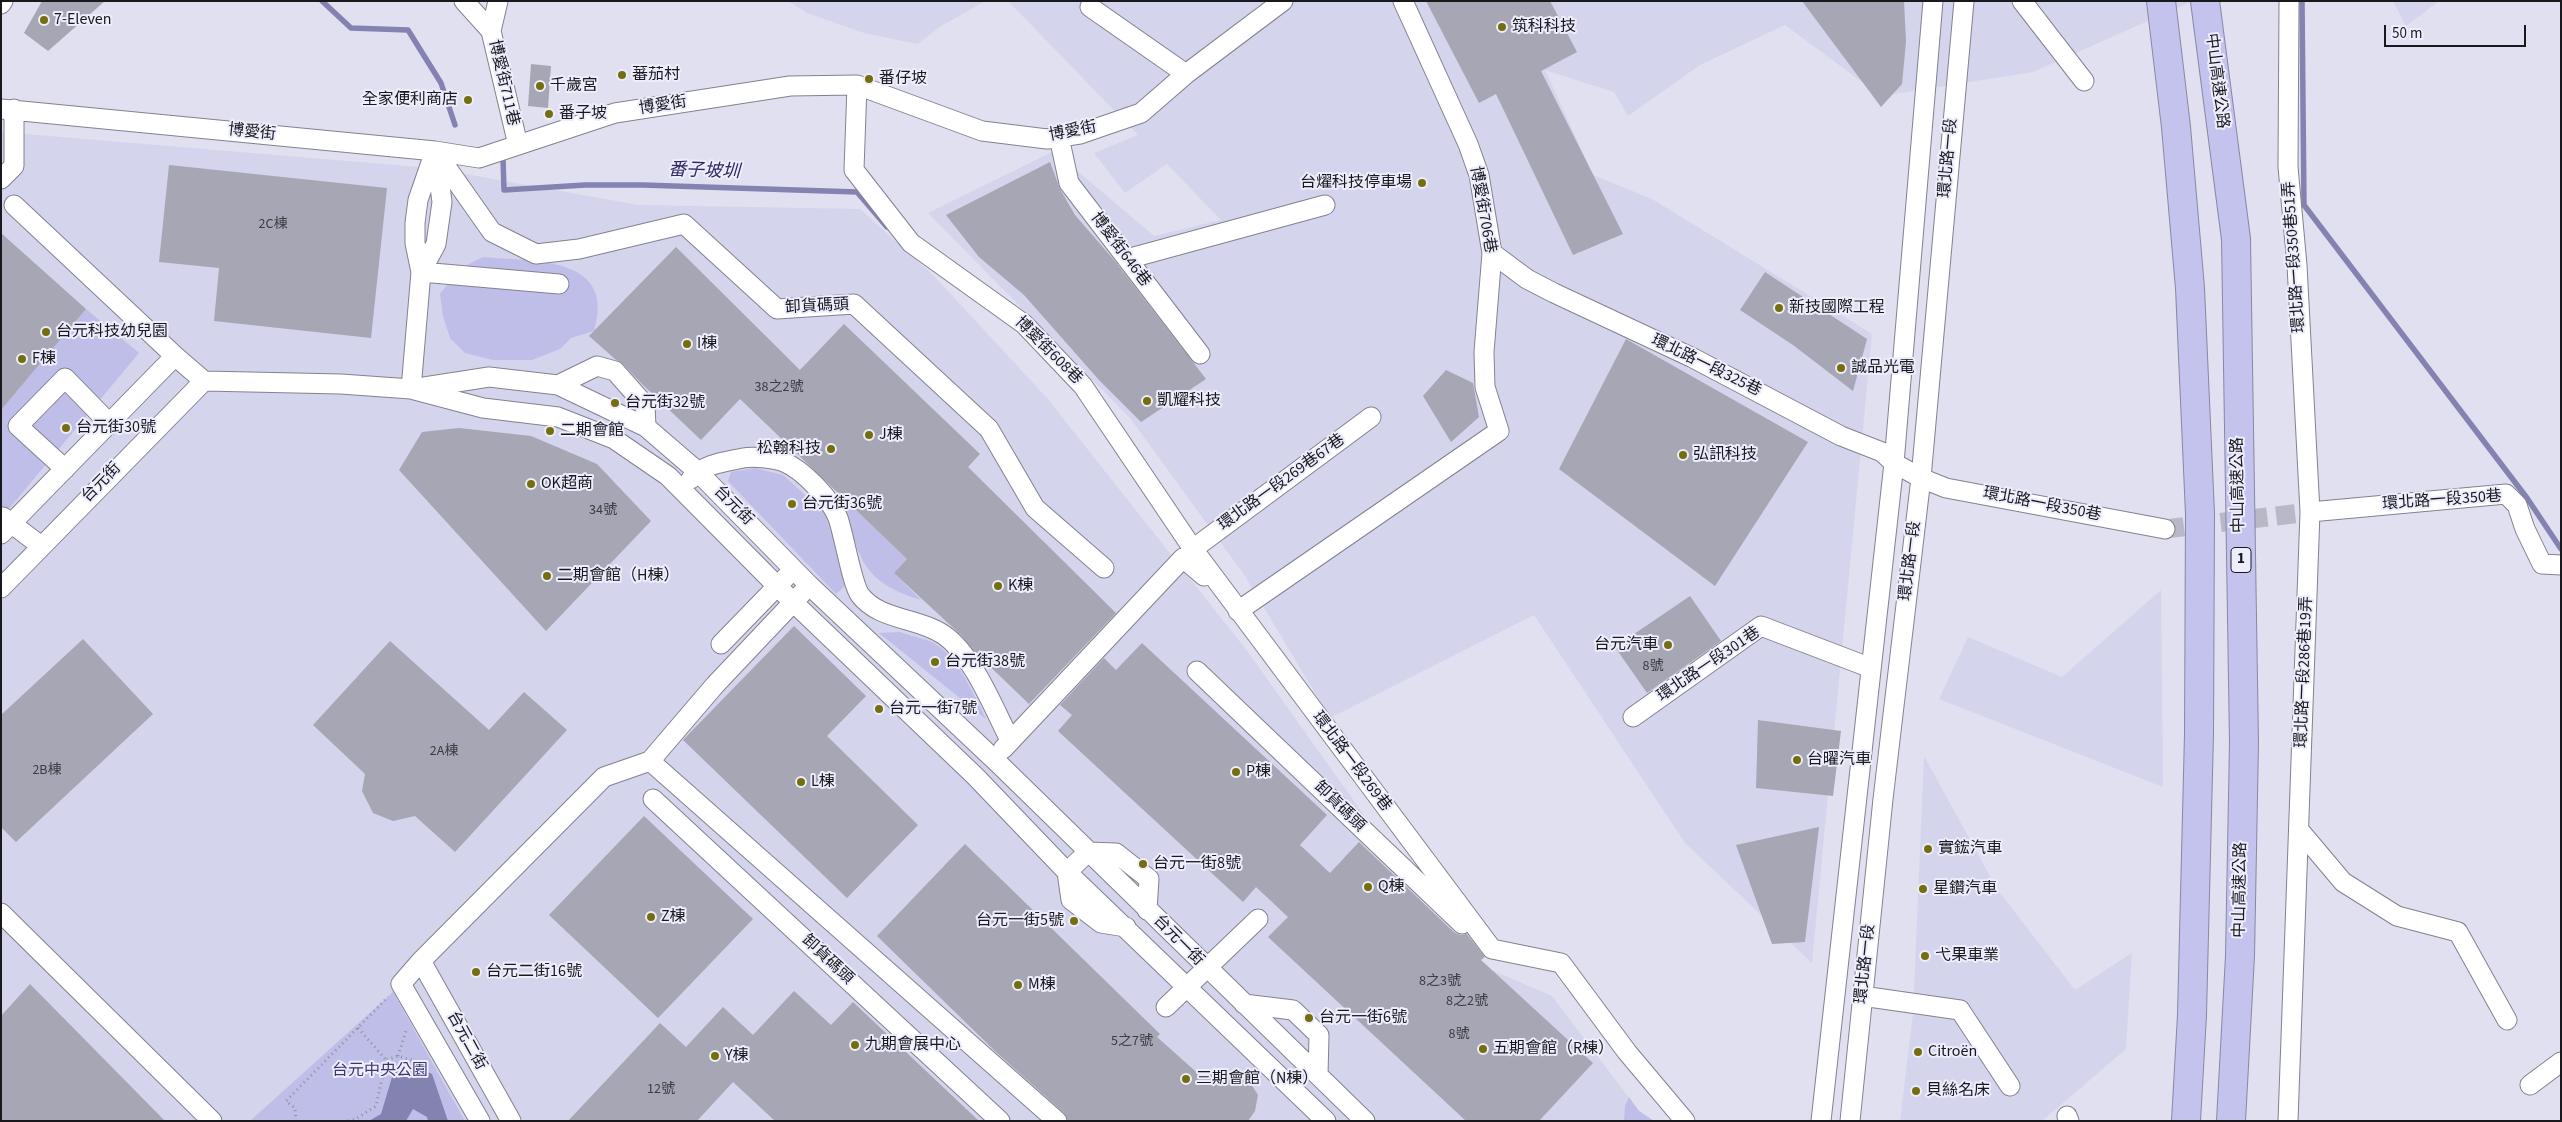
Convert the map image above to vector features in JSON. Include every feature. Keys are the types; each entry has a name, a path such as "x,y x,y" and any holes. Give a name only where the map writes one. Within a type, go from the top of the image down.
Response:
{"highway":[{"path":"2162,1 2176,127 2190,288 2200,514 2199,734 2192,1014 2186,1121"},
{"name":"中山高速公路","path":"2205,1 2236,239 2244,744 2240,956 2231,1121"}],"street":[{"name":"博愛街711巷","path":"464,1 491,31 518,145"},
{"path":"491,31 498,1"},
{"name":"博愛街","path":"8,108 435,151 479,158 615,114 790,86 856,85 982,131 1047,139 1080,134 1140,113 1186,74 1284,1"},
{"name":"博愛街706巷","path":"1238,611 1499,431 1485,388 1484,352 1492,253 1479,174 1468,144 1404,1"},
{"name":"環北路一段","path":"1821,1121 1894,463 1933,1"},
{"name":"環北路一段","path":"1850,1121 1882,798 1921,478 1964,1"},
{"path":"2022,1 2084,81"},
{"name":"環北路一段350巷51弄","path":"2289,1 2288,167 2297,275 2310,512"},
{"path":"1090,7 1186,74"},
{"name":"博愛街608巷","path":"856,85 854,170 911,243 1024,324 1083,386 1193,549 1238,611"},
{"path":"1,179 14,166 8,108"},
{"name":"博愛街646巷","path":"1059,137 1069,183 1200,354"},
{"path":"411,389 422,272 436,244 442,202 435,151"},
{"name":"卸貨碼頭","path":"435,151 492,232 536,254 579,249 684,224 777,309 854,304 989,429 1035,508 1104,568"},
{"path":"14,205 204,381"},
{"path":"1127,259 1325,205"},
{"name":"環北路一段325巷","path":"1492,253 1540,286 1600,316 1693,358 1841,436 1882,452 1894,463 1921,478"},
{"path":"422,272 559,284"},
{"path":"41,546 5,524 65,469 175,356"},
{"path":"558,385 597,366 615,370 644,405 646,427"},
{"name":"台元街","path":"411,389 489,377 558,385 646,427 698,471 795,568 809,585 994,759"},
{"path":"65,469 18,426 65,378 110,423"},
{"name":"台元街","path":"1,588 204,381 341,384 411,389 483,408 558,417 614,439 668,476 793,602 975,776"},
{"name":"環北路一段269巷67巷","path":"1193,549 1371,417"},
{"path":"682,490 698,471 716,464 748,457 783,462 817,486 837,516 859,594 880,612 915,621 945,636 971,664 1010,740"},
{"name":"環北路一段350巷","path":"1921,478 1946,488 2165,529"},
{"name":"環北路一段350巷","path":"2310,512 2506,494 2517,505 2525,530 2542,564 2561,565"},
{"name":"環北路一段286巷19弄","path":"2288,1121 2300,831 2310,512"},
{"path":"1088,852 1067,872 975,776 994,759 1141,600 1183,558 1225,592"},
{"path":"721,644 795,568"},
{"path":"401,984 421,961 604,777 650,761 715,685 809,585"},
{"path":"849,622 868,603"},
{"name":"環北路一段269巷","path":"1238,611 1492,949 1561,963 1627,1052 1685,1121"},
{"name":"環北路一段301巷","path":"1633,717 1761,626 1871,668"},
{"name":"卸貨碼頭","path":"1197,671 1476,938 1482,937"},
{"name":"台元一街","path":"994,759 1207,969 1318,1075 1358,1119"},
{"path":"650,761 1057,1121"},
{"name":"卸貨碼頭","path":"653,799 1000,1121"},
{"path":"2300,831 2343,882 2397,916 2458,932 2507,1020"},
{"name":"台元一街","path":"1067,872 1071,900 1101,923 1126,927 1326,1121"},
{"path":"1,913 210,1120"},
{"path":"1166,1007 1258,919"},
{"name":"台元二街","path":"421,961 511,1121"},
{"name":"台元二街","path":"401,984 480,1121"},
{"path":"1862,996 1960,1010 2010,1086"},
{"path":"1244,1004 1293,1010 1319,1035 1318,1075"},
{"path":"2530,1085 2561,1062"}],"path":[{"path":"296,1121 295,1108 286,1100 401,984"},
{"path":"358,1028 386,1060"},
{"path":"386,1060 398,1056 429,1066"},
{"path":"348,1121 356,1119 376,1106 386,1060"}],"shaded area":[{"path":"788,1 985,1 938,28 918,44 864,33 807,13"},
{"path":"1008,1 2193,1 2033,72 1881,96 1785,25 1700,65 1628,116 1614,92 1545,70 1593,175 1652,199 1872,334 1812,963 1685,843 1534,615 1330,718 1245,576 1130,418 928,213 1054,151 1154,236 1221,220 1167,164 1125,193 1094,153 1138,135"},
{"path":"2393,1 2439,1 2406,26"},
{"path":"1,132 431,168 639,205 860,209 934,276 1047,398 1248,652 1354,801 1459,956 1552,996 1639,1111 1654,1121 1,1121"},
{"path":"2161,590 2163,787 1939,699 1968,637 2062,677"},
{"path":"1924,756 1997,889 2075,990 2132,953 2126,1049 2042,1121 1900,1121 1913,1014"},
{"path":"411,1064 432,1074 448,1121 428,1121 427,1117 413,1109 406,1121 369,1121 381,1114 395,1067"}],"green space":[{"path":"483,257 545,262 565,267 582,275 593,288 598,306 594,331 571,338 560,349 532,360 493,360 465,353 450,338 443,316 440,294 459,272"},
{"path":"86,309 139,353 7,511 1,506 1,410"},
{"path":"755,468 783,475 824,512 833,537 845,586 836,594 728,481 731,472"},
{"path":"841,496 907,559 894,573 921,600 900,592 884,583 872,573 858,549"},
{"path":"900,632 930,641 943,649 951,657 971,688 986,719 879,633"},
{"name":"台元中央公園","path":"393,992 465,1121 250,1121"},
{"path":"1629,1097 1639,1111 1654,1121 1624,1121 1625,1106"}],"building":[{"path":"42,1 105,1 48,51 24,33"},
{"path":"1426,1 1550,1 1577,52 1541,71 1623,234 1573,255 1496,94 1479,103"},
{"path":"1802,1 1904,1 1906,42 1902,84 1881,107"},
{"name":"千歲宮","path":"531,64 551,66 548,108 528,106"},
{"path":"1050,162 1060,189 1075,215 1114,260 1206,379 1141,422 1099,380 1024,295 979,257 946,215"},
{"path":"169,165 387,188 371,338 214,321 219,268 159,262"},
{"name":"F棟","path":"1,233 86,309 1,410"},
{"path":"676,247 800,370 844,324 980,454 968,467 1116,613 1029,704 975,652 962,636 894,573 907,559 740,399 701,440 623,364 589,336"},
{"path":"1765,272 1867,339 1853,391 1793,345 1740,310"},
{"name":"弘訊科技","path":"1626,339 1808,442 1715,586 1559,469"},
{"path":"1446,370 1473,383 1479,417 1451,442 1423,396"},
{"name":"二期會館（H棟）","path":"459,428 531,436 597,464 651,521 546,631 399,470 422,432"},
{"name":"台元汽車","path":"1690,596 1721,641 1647,693 1615,647"},
{"name":"L棟","path":"794,626 866,696 827,736 918,825 847,898 683,740"},
{"path":"83,639 153,714 16,842 1,827 1,715"},
{"path":"390,641 489,730 524,692 567,730 455,852 415,816 393,821 373,813 362,791 365,774 313,725"},
{"path":"1142,643 1327,815 1300,845 1330,873 1359,842 1454,932 1460,935 1467,934 1485,957 1481,960 1593,1063 1539,1121 1466,1121 1268,937 1288,917 1256,887 1243,902 1058,731 1072,715 1060,705 1104,658 1116,670"},
{"name":"台曜汽車","path":"1758,720 1841,731 1833,796 1756,788"},
{"name":"Z棟","path":"644,816 753,919 658,1018 549,915"},
{"path":"1819,827 1805,942 1772,944 1736,845"},
{"name":"M棟","path":"965,844 1160,1034 1157,1037 1203,1078 1216,1071 1237,1072 1249,1081 1258,1095 1255,1111 1248,1121 1068,1121 1064,1113 996,1052 877,936"},
{"path":"30,984 165,1121 1,1121 1,1016"},
{"name":"Y棟","path":"794,991 831,1025 853,1002 979,1121 775,1121 733,1082 697,1121 568,1121 660,1023 686,1047 723,1007 753,1035"}],"waterway":[{"name":"番子坡圳","path":"322,1 351,28 408,30 441,83 455,125"},
{"path":"2302,1 2304,205 2527,498 2561,549"},
{"name":"番子坡圳","path":"503,159 504,190 585,185 643,185 857,192 887,227"}],"tunnel":[{"path":"2165,529 2310,512"}],"place":[{"name":"7-Eleven","path":"44,20"},
{"name":"筑科科技","path":"1502,27"},
{"name":"蕃茄村","path":"622,75"},
{"name":"番仔坡","path":"869,79"},
{"name":"千歲宮","path":"540,86"},
{"name":"全家便利商店","path":"468,100"},
{"name":"番子坡","path":"549,114"},
{"name":"台燿科技停車場","path":"1422,183"},
{"name":"新技國際工程","path":"1779,308"},
{"name":"台元科技幼兒園","path":"46,332"},
{"name":"I棟","path":"687,344"},
{"name":"F棟","path":"22,359"},
{"name":"誠品光電","path":"1841,368"},
{"name":"凱耀科技","path":"1147,401"},
{"name":"台元街32號","path":"615,403"},
{"name":"台元街30號","path":"66,428"},
{"name":"二期會館","path":"550,431"},
{"name":"J棟","path":"869,435"},
{"name":"松翰科技","path":"831,449"},
{"name":"弘訊科技","path":"1683,455"},
{"name":"OK超商","path":"531,484"},
{"name":"台元街36號","path":"792,504"},
{"name":"二期會館（H棟）","path":"547,576"},
{"name":"K棟","path":"998,586"},
{"name":"台元汽車","path":"1668,645"},
{"name":"台元街38號","path":"935,662"},
{"name":"台元一街7號","path":"879,709"},
{"name":"台曜汽車","path":"1797,760"},
{"name":"P棟","path":"1236,772"},
{"name":"L棟","path":"801,782"},
{"name":"實鋐汽車","path":"1928,849"},
{"name":"台元一街8號","path":"1143,864"},
{"name":"Q棟","path":"1368,887"},
{"name":"星鑽汽車","path":"1923,889"},
{"name":"Z棟","path":"651,917"},
{"name":"台元一街5號","path":"1074,921"},
{"name":"弋果車業","path":"1925,956"},
{"name":"台元二街16號","path":"476,972"},
{"name":"M棟","path":"1018,985"},
{"name":"台元一街6號","path":"1309,1018"},
{"name":"九期會展中心","path":"855,1045"},
{"name":"五期會館（R棟）","path":"1483,1049"},
{"name":"Citroën","path":"1918,1052"},
{"name":"Y棟","path":"715,1056"},
{"name":"三期會館（N棟）","path":"1186,1079"},
{"name":"貝絲名床","path":"1916,1091"}]}
